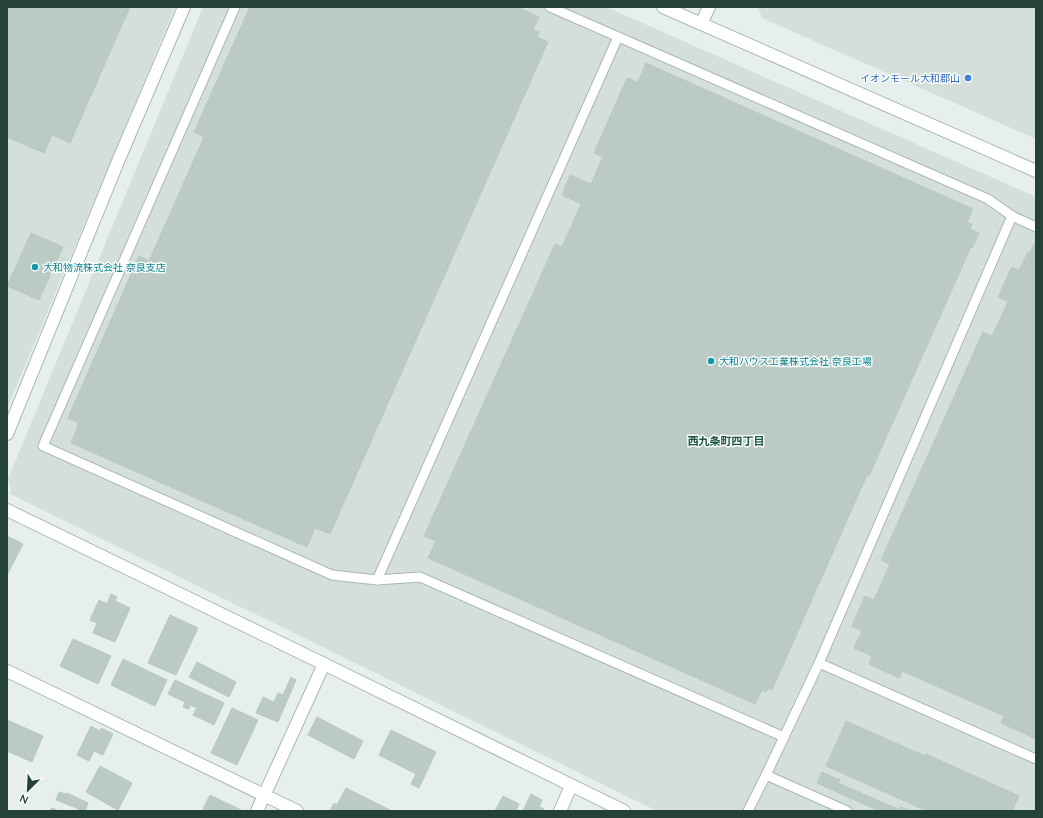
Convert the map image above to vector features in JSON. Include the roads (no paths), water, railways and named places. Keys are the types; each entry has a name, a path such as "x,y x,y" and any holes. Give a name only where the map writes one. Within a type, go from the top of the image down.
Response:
{"street":[{"path":"7,434 116,166 184,7"},
{"path":"663,7 1036,171"},
{"path":"701,24 709,7"},
{"path":"7,510 624,811"},
{"path":"257,811 324,664"},
{"path":"7,671 297,811"},
{"path":"560,811 571,786"}],"lane":[{"path":"235,7 43,446 332,575 377,580 420,577 784,737"},
{"path":"550,7 988,199 1012,216 1036,227"},
{"path":"377,580 618,37"},
{"path":"748,811 818,663 1012,216"},
{"path":"818,663 1036,759"},
{"path":"766,775 845,811"}],"place":[{"name":"イオンモール大和郡山","path":"968,78"},
{"name":"大和物流株式会社 奈良支店","path":"35,267"},
{"name":"大和ハウス工業株式会社 奈良工場","path":"711,361"}],"district":[{"name":"西九条町四丁目","path":"726,441"}]}
